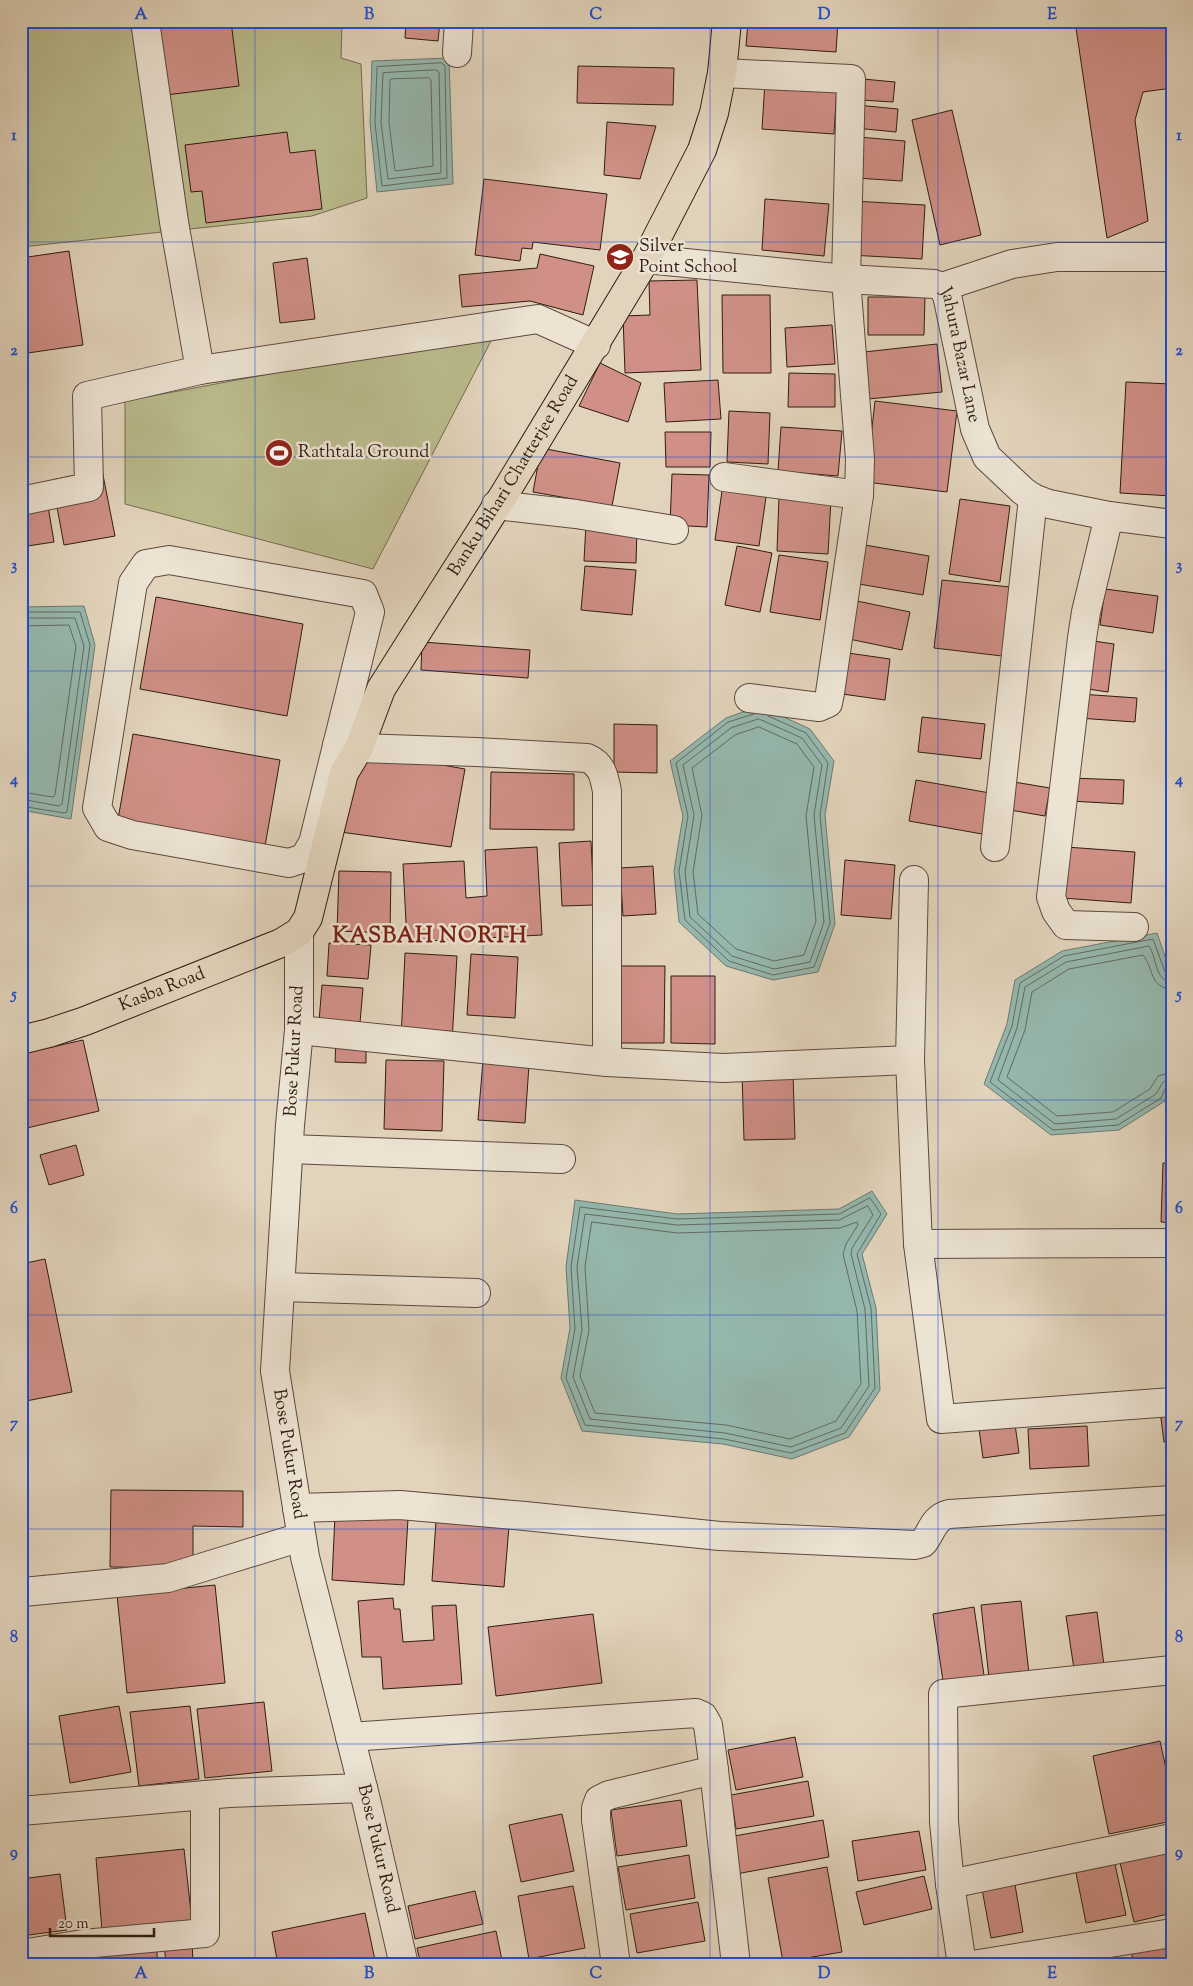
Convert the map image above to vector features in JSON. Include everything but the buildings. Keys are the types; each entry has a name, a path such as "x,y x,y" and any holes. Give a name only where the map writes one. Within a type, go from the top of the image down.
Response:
{"main road":[{"name":"Banku Bihari Chatterjee Road","path":"299,932 308,918 344,773 348,746 381,689 596,345 646,259 702,150 714,113 722,73 727,21"},
{"name":"Kasba Road","path":"21,1040 85,1021 281,943 299,932"}],"street":[{"path":"145,21 173,212 200,370"},
{"path":"457,53 459,21"},
{"path":"722,73 851,79 846,279 860,459 859,495 828,702 819,707 749,698"},
{"path":"942,287 1012,264 1057,257 1172,257"},
{"name":"Jahura Bazar Lane","path":"646,259 846,279 934,284 942,287 947,295 975,429 987,457 1033,498 1064,508 1172,524"},
{"path":"21,501 89,487 87,396 200,370 538,319 596,345"},
{"path":"724,477 859,495"},
{"path":"995,847 1033,498"},
{"path":"496,505 576,514 674,530"},
{"path":"1109,516 1082,638 1051,897 1056,912 1066,925 1134,927"},
{"path":"169,560 363,594 370,612 348,746 313,844 304,858 289,863 132,835 108,827 97,808 133,583 146,564 169,560"},
{"path":"348,746 587,758 596,762 603,772 607,791 607,1062"},
{"path":"914,880 910,1060 918,1244 941,1419 1172,1402"},
{"name":"Bose Pukur Road","path":"299,932 299,1030 275,1371 305,1557 404,1965"},
{"path":"299,1030 607,1062 723,1068 910,1060"},
{"path":"290,1148 562,1159"},
{"path":"918,1244 1172,1243"},
{"path":"281,1287 476,1293"},
{"path":"297,1508 400,1505 720,1536 915,1545 923,1543 937,1520 948,1514 1171,1507"},
{"path":"23,1592 168,1578 301,1537"},
{"path":"962,1965 950,1884 944,1822 943,1694 1172,1670"},
{"path":"350,1737 696,1713 703,1716 708,1725 714,1770 736,1965"},
{"path":"616,1965 596,1820 596,1808 599,1800 609,1795 714,1770"},
{"path":"21,1811 205,1795 362,1788"},
{"path":"21,1954 83,1944 205,1933 205,1795"},
{"path":"950,1884 1172,1838"},
{"path":"972,1965 1172,1933"}],"green space":[{"path":"21,21 342,21 341,58 361,64 367,198 312,216 21,247"},
{"name":"Rathtala Ground","path":"492,339 373,569 125,504 125,401 301,368"}],"water":[{"path":"449,58 453,184 377,192 370,123 372,61"},
{"path":"84,606 95,645 71,819 21,810 21,607"},
{"path":"760,706 810,729 834,761 825,815 835,924 818,972 773,980 726,966 679,922 674,871 683,816 670,761 726,718"},
{"path":"1157,933 1172,977 1172,1085 1165,1101 1119,1130 1051,1135 984,1084 1007,1024 1015,980 1062,951"},
{"path":"872,1191 887,1214 862,1254 876,1308 880,1390 849,1437 792,1459 723,1444 582,1431 561,1378 570,1328 566,1267 575,1200 677,1214 839,1209"}],"place":[{"name":"Silver Point School","path":"620,257"},
{"name":"Rathtala Ground","path":"279,453"}],"district":[{"name":"KASBAH NORTH","path":"430,937"}]}
